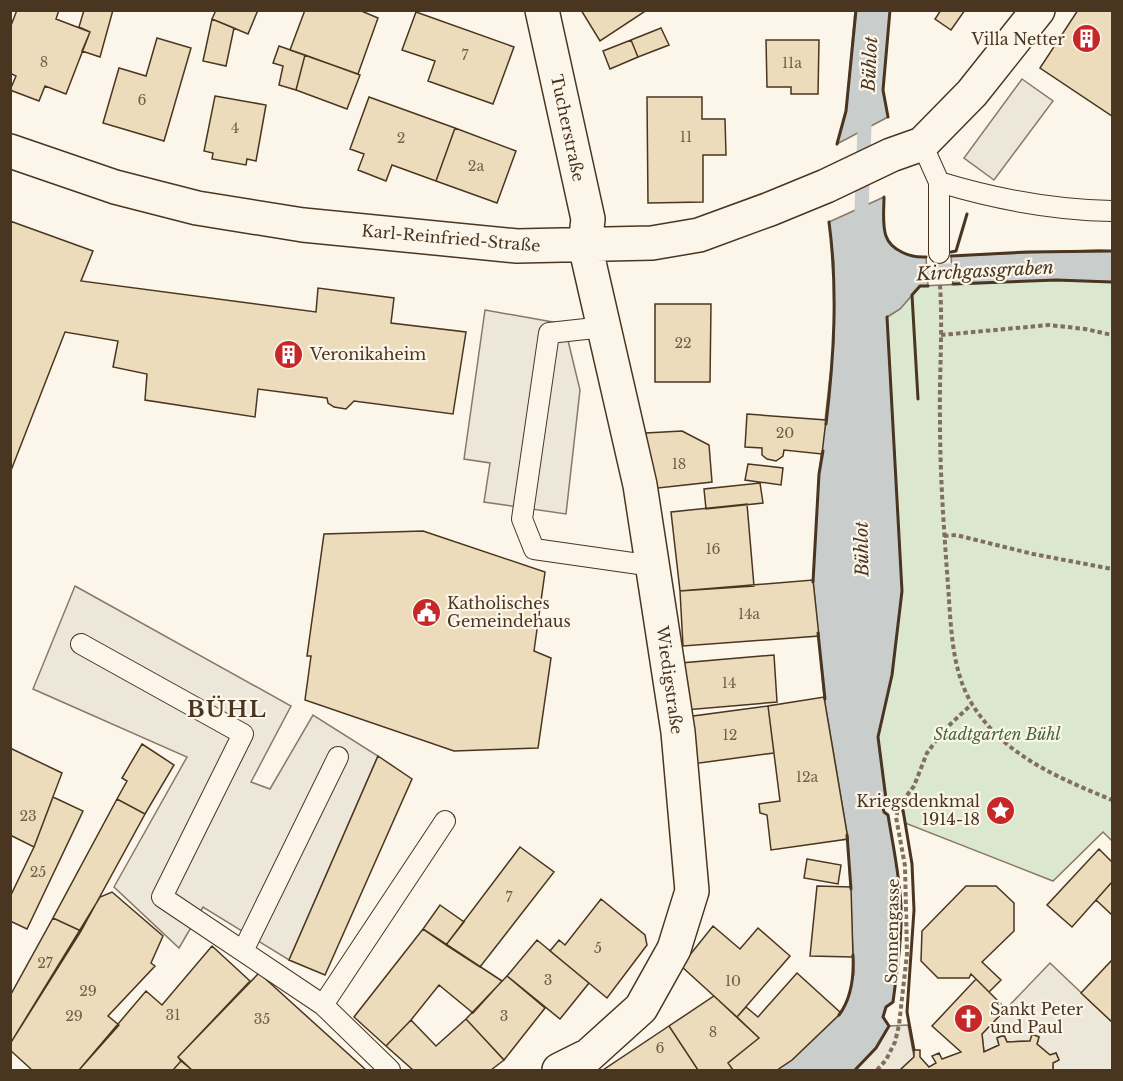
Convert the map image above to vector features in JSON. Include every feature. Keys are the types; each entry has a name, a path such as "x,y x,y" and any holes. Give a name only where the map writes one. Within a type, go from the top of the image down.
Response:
{"street":[{"name":"Tucherstraße","path":"542,10 588,219 585,245"},
{"name":"Karl-Reinfried-Straße","path":"10,151 115,187 197,208 314,226 517,246 652,243 699,235 826,186 891,155 922,144 972,93 1038,10"},
{"name":"Wiedigstraße","path":"560,1071 589,1055 641,1008 674,949 692,891 678,732 640,485 585,245"}],"lane":[{"path":"922,144 939,182 939,252"},
{"path":"939,182 974,193 1070,210 1113,211"},
{"path":"604,327 549,333 522,519 534,549 653,566"},
{"path":"81,644 243,734 162,897 323,1005 390,1071"},
{"path":"243,951 338,757"},
{"path":"323,1005 445,822"}],"path":[{"path":"941,288 940,422 944,536 954,652 960,676 972,704 1002,741 1025,759 1072,783 1113,800"},
{"path":"941,335 1049,325 1113,335"},
{"path":"944,536 956,535 1033,554 1113,569"},
{"name":"Sonnengasse","path":"877,1071 886,1060 895,1042 907,954 905,866 896,817 899,806 914,786 927,753 937,738 972,704"}],"green space":[{"name":"Stadtgarten Bühl","path":"1056,280 1112,282 1112,841 1103,832 1053,881 905,823 900,807 895,802 886,799 878,737 892,675 902,591 887,317 900,309 920,286"}],"shaded area":[{"path":"1022,79 1053,101 994,180 964,158"},
{"path":"485,310 564,324 580,390 566,514 484,502 490,463 464,459"},
{"path":"75,586 291,706 251,782 270,789 313,715 378,756 289,960 203,907 179,948 114,887 187,757 33,689"},
{"path":"1050,963 1112,1022 1112,1070 1053,1070 1053,1063 1059,1060 1056,1053 1050,1055 1037,1044 1039,1037 1033,1035 1030,1041 1007,1042 1004,1035 997,1038 999,1045 984,1052 982,1034"},
{"path":"908,1025 914,1057 900,1070 855,1070 876,1048 889,1026"}],"water":[{"path":"855,11 890,11 883,90 888,117 837,144 846,111"},
{"path":"884,197 886,236 897,250 926,257 928,286 920,286 900,309 887,317 902,591 892,675 878,737 886,799 882,804 884,812 888,815 900,896 901,931 898,967 893,1002 886,1007 883,1016 889,1026 876,1048 855,1070 777,1070 792,1060 841,1013 847,1001 854,974 848,839 824,697 813,580 819,474 834,340 834,262 829,222"},
{"path":"1112,251 1112,282 1056,280 953,284 951,256"}],"building":[{"path":"17,10 59,10 56,19 90,32 66,94 45,86 39,101 10,90 16,76 10,73 10,28"},
{"path":"84,10 113,10 100,57 82,51 90,32 79,27"},
{"path":"216,10 258,10 248,34 212,19"},
{"path":"305,10 359,10 378,18 358,74 290,50"},
{"path":"581,10 647,10 600,41"},
{"path":"941,10 965,10 951,30 935,19"},
{"name":"Villa Netter","path":"1078,10 1112,10 1112,116 1040,68"},
{"path":"416,12 514,47 493,104 428,81 435,61 402,50"},
{"path":"212,19 234,28 226,66 203,61"},
{"path":"661,28 669,45 638,57 631,40"},
{"path":"157,38 191,48 164,141 103,123 119,68 146,76"},
{"path":"631,40 638,57 610,69 603,51"},
{"path":"766,40 819,40 818,94 791,94 791,87 767,87"},
{"path":"279,46 305,55 296,90 279,85 283,66 273,63"},
{"path":"305,55 360,75 347,109 296,90"},
{"path":"215,96 266,105 256,161 247,159 246,165 212,159 213,153 204,151"},
{"path":"369,97 455,128 436,181 392,165 386,181 358,170 364,154 350,149"},
{"path":"647,97 702,97 702,119 725,119 726,155 703,155 703,202 648,203"},
{"path":"455,128 516,151 497,203 436,181"},
{"name":"Veronikaheim","path":"10,221 93,251 81,281 316,312 318,288 394,298 391,323 466,332 453,414 354,401 346,409 334,407 328,403 327,398 258,389 255,417 145,400 147,374 113,367 118,341 65,332 10,473"},
{"path":"655,304 711,304 710,382 655,382"},
{"path":"747,414 826,420 822,454 784,450 783,456 776,461 767,459 762,455 762,448 745,447"},
{"path":"682,431 709,445 712,482 649,489 646,433"},
{"path":"748,464 783,468 781,485 745,480"},
{"path":"760,483 763,503 706,509 704,489"},
{"path":"747,504 754,586 680,591 671,512"},
{"name":"Katholisches Gemeindehaus","path":"423,531 545,572 534,651 551,658 538,748 454,751 305,700 311,656 307,656 324,534"},
{"path":"813,580 819,636 683,646 680,591"},
{"path":"774,655 777,702 685,710 681,663"},
{"path":"824,697 848,839 771,850 767,815 760,813 759,804 780,801 768,706"},
{"path":"768,706 774,753 692,764 686,717"},
{"path":"142,744 174,765 145,814 117,799 127,781 122,778"},
{"path":"10,748 62,773 34,847 10,835"},
{"path":"378,756 412,779 325,975 289,960"},
{"path":"53,797 83,811 27,929 10,921 10,897 34,847"},
{"path":"117,799 145,814 81,931 53,918"},
{"path":"520,847 554,872 480,967 446,945"},
{"path":"1099,849 1112,862 1112,882 1072,927 1047,905"},
{"path":"807,859 841,865 838,884 804,878"},
{"path":"1112,882 1112,915 1096,900"},
{"path":"817,886 851,887 853,957 810,956"},
{"path":"966,886 996,886 1014,903 1014,931 982,962 1001,980 989,992 971,974 969,978 938,978 921,961 922,931"},
{"path":"112,892 163,936 151,963 155,966 108,1016 119,1025 79,1070 32,1070 10,1050 10,1044 100,897"},
{"path":"601,899 645,935 647,945 607,998 550,951 559,940 565,945"},
{"path":"440,905 464,922 446,945 423,929"},
{"path":"53,918 81,931 10,1044 10,996"},
{"path":"713,926 740,949 758,928 790,956 737,1017 681,966"},
{"path":"423,929 502,981 473,1013 439,985 411,1020 386,1046 354,1017"},
{"path":"537,940 589,983 560,1019 507,976"},
{"path":"212,946 250,981 178,1057 181,1061 173,1070 79,1070 146,991 162,1005"},
{"path":"1112,960 1112,1022 1081,993"},
{"path":"259,973 366,1070 192,1070 178,1057"},
{"path":"797,973 841,1013 792,1060 777,1070 733,1070 728,1063 759,1038 737,1017 746,1007 758,1017"},
{"path":"507,976 545,1008 504,1060 466,1019"},
{"name":"Sankt Peter und Paul","path":"976,979 1006,1009 982,1034 984,1052 999,1045 997,1038 1004,1035 1007,1042 1030,1041 1032,1034 1039,1037 1037,1044 1050,1055 1056,1053 1059,1060 1053,1063 1053,1070 900,1070 914,1057 914,1050 920,1050 920,1057 929,1067 936,1063 932,1056 939,1053 942,1059 961,1052 932,1026"},
{"path":"714,996 759,1038 728,1063 733,1070 698,1070 669,1026"},
{"path":"466,1019 504,1060 491,1070 413,1070 386,1046 411,1020 436,1046"},
{"path":"669,1026 698,1070 603,1070"},
{"path":"181,1061 192,1070 173,1070"}],"waterway":[{"name":"Bühlot","path":"861,225 865,113"},
{"name":"Kirchgassgraben","path":"910,273 969,269"}],"wall":[{"path":"837,144 846,111 856,10"},
{"path":"888,117 883,90 890,10"},
{"path":"884,197 884,227 892,246 915,256 926,257"},
{"path":"951,252 956,251 967,214"},
{"path":"826,424 834,323 829,222"},
{"path":"951,256 1112,251"},
{"path":"953,284 1056,280 1112,282"},
{"path":"918,399 912,295 920,286 928,286"},
{"path":"855,1070 876,1048 889,1026 883,1017 886,1007 893,1002 901,931 896,862 888,815 884,812 882,804 886,799 878,737 892,675 902,591 887,317"},
{"path":"813,582 819,474 823,451"},
{"path":"818,633 825,699"},
{"path":"903,810 912,864 914,910 907,1012 914,1050"},
{"path":"847,835 851,889"},
{"path":"839,1015 847,1001 851,986 853,955"}],"place":[{"name":"Villa Netter","path":"1086,39"},
{"name":"Veronikaheim","path":"289,354"},
{"name":"Katholisches Gemeindehaus","path":"426,612"},
{"name":"Kriegsdenkmal 1914-18","path":"1001,810"},
{"name":"Sankt Peter und Paul","path":"969,1018"}],"district":[{"name":"BÜHL","path":"227,709"}]}
